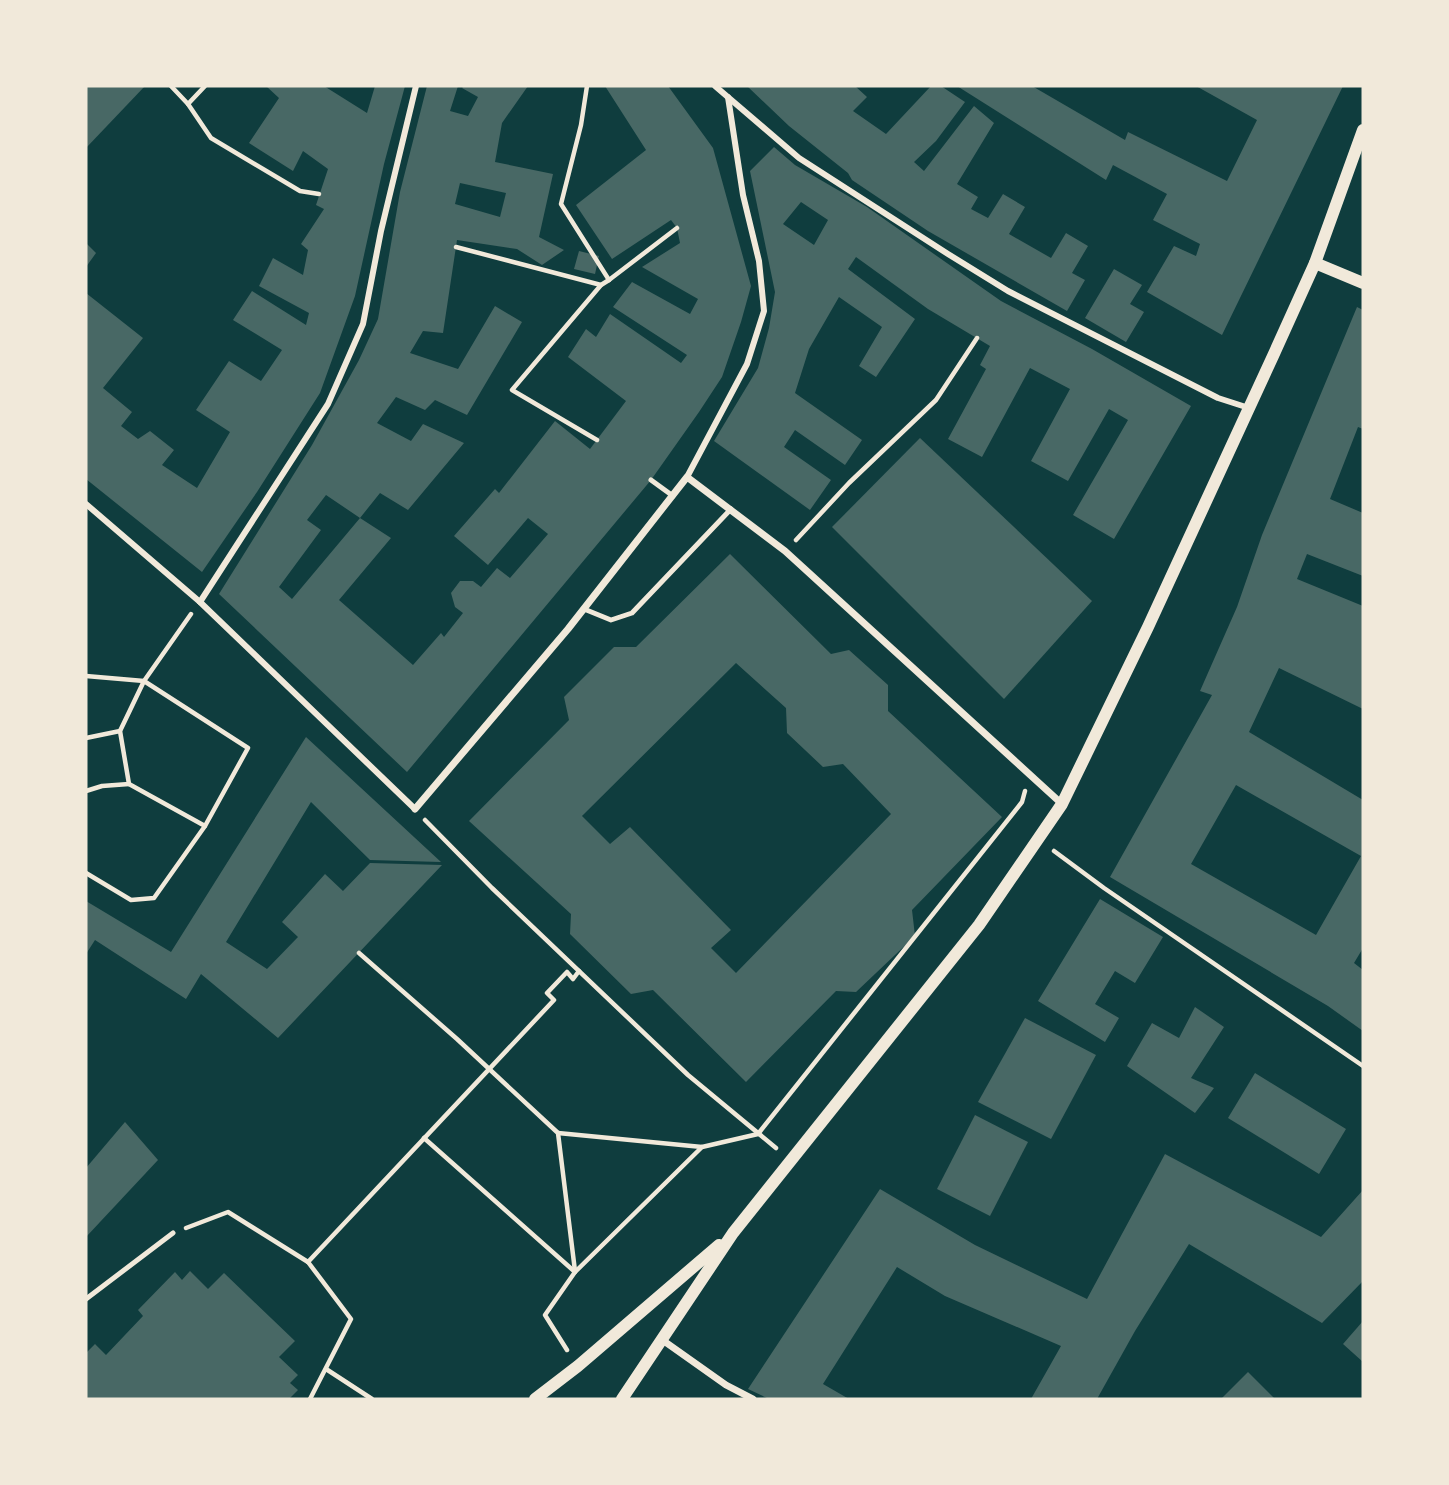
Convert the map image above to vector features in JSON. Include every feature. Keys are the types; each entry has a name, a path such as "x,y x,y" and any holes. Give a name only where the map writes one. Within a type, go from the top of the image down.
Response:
{"street":[{"path":"200,602 328,404 363,324 381,231 416,86"},
{"path":"715,86 800,158 1008,291 1218,398 1249,408"},
{"path":"86,505 200,602 415,808 584,609 673,496 687,477 747,364 764,311 759,261 743,195 728,97"},
{"path":"622,1399 733,1233 979,925 1062,804 1148,627 1315,263 1363,130"},
{"path":"1315,263 1363,282"},
{"path":"687,477 785,551 1062,804"},
{"path":"535,1399 578,1366 733,1233"},
{"path":"661,1339 726,1385 753,1399"},
{"path":"545,1399 578,1366"}],"lane":[{"path":"651,480 673,496"},
{"path":"584,609 611,620 632,612 731,509"},
{"path":"86,1299 173,1233"}],"path":[{"path":"172,86 211,138 300,191 319,194"},
{"path":"188,104 205,86"},
{"path":"587,86 581,125 561,204 609,280"},
{"path":"597,440 512,390 601,285 677,228"},
{"path":"456,247 601,285"},
{"path":"785,551 849,483 936,400 977,338"},
{"path":"129,784 120,731 144,681 200,602"},
{"path":"86,676 144,681 248,748 205,826 154,898 131,901 86,873"},
{"path":"86,738 120,731"},
{"path":"359,953 558,1133 702,1147 758,1134 1022,802 1030,774"},
{"path":"86,791 102,786 129,784 205,826"},
{"path":"415,808 492,888 688,1075 766,1141"},
{"path":"1038,839 1104,888 1363,1066"},
{"path":"308,1262 554,1000 547,993 566,972 573,979 579,971"},
{"path":"558,1133 575,1272"},
{"path":"425,1138 575,1272"},
{"path":"578,1366 545,1315 575,1272 702,1147"},
{"path":"173,1233 228,1212 308,1262 351,1319 310,1399"},
{"path":"326,1369 372,1399"}],"building":[{"path":"86,86 145,86 86,148"},
{"path":"266,86 324,86 367,113 375,86 405,86 384,164 355,296 320,393 202,572 86,479 86,293 143,338 103,388 132,412 121,426 138,439 150,431 174,450 162,465 197,488 230,432 196,410 229,361 261,381 282,350 233,320 252,291 306,325 309,313 259,286 273,258 303,275 308,250 301,244 324,209 316,205 328,169 303,151 293,171 249,143 279,98"},
{"path":"427,86 458,86 450,111 468,116 478,97 462,88 464,86 528,86 502,123 495,162 553,174 539,237 564,250 542,265 517,249 457,240 443,333 423,331 410,353 458,369 495,306 522,322 467,415 435,400 425,410 396,397 377,423 411,441 423,424 464,443 408,510 380,493 360,518 391,538 339,600 413,665 441,633 444,637 463,613 455,607 451,593 460,581 473,581 481,587 497,568 510,578 548,534 528,518 488,565 454,536 495,489 499,493 555,421 590,449 626,401 568,357 586,329 596,337 610,314 681,363 687,355 613,307 632,282 690,314 698,299 642,267 680,243 677,228 671,220 612,259 576,205 646,150 605,86 668,86 713,148 751,286 722,377 651,480 407,772 219,594 312,445 359,360 378,319 400,192","holes":["460,183 506,193 500,217 455,204","326,495 360,518 292,599 279,587 321,530 307,520"]},
{"path":"747,86 855,86 867,97 853,111 886,134 931,86 941,86 965,102 936,141 914,162 924,171 974,106 994,123 957,184 978,197 971,209 988,218 1003,194 1025,207 1009,234 1051,258 1066,233 1088,246 1072,273 1085,280 1067,311 928,231 852,180 848,173 789,126"},
{"path":"957,86 1032,86 1125,140 1128,132 1227,181 1257,120 1196,86 1343,86 1222,335 1147,292 1174,246 1196,256 1200,244 1153,220 1167,194 1113,165 1106,180"},
{"path":"774,147 795,165 867,207 1001,301 1191,406 1114,539 1073,515 1128,420 1109,409 1068,481 1031,461 1070,389 1030,368 982,457 948,439 986,369 980,365 990,346 928,309 856,257 848,269 915,319 876,377 859,366 882,327 839,297 809,349 795,393 862,440 845,465 795,430 784,447 831,480 810,510 714,441 758,368 775,292 750,171","holes":["801,202 828,220 814,245 783,224"]},
{"path":"86,243 96,253 86,267"},
{"path":"579,251 599,256 595,274 574,269"},
{"path":"1114,269 1142,285 1130,304 1144,312 1126,342 1085,318"},
{"path":"1357,307 1363,310 1363,429 1358,427 1330,499 1363,513 1363,576 1307,554 1297,579 1363,606 1363,709 1279,668 1249,732 1363,800 1363,948 1354,963 1363,970 1363,1031 1328,1006 1110,877 1212,695 1200,691 1237,607 1262,535","holes":["1236,785 1361,856 1316,935 1191,864"]},
{"path":"920,438 1092,601 1004,699 832,527"},
{"path":"730,554 831,654 849,650 888,685 888,711 1002,817 912,910 915,936 856,992 836,991 746,1082 653,990 631,994 570,934 571,914 469,821 569,720 564,697 614,647 636,647","holes":["736,663 786,708 787,733 823,767 843,764 891,814 736,973 711,948 731,930 630,827 610,844 582,816"]},
{"path":"306,737 441,862 370,860 311,802 226,942 267,969 298,937 282,922 325,874 343,891 370,863 442,865 278,1038 201,974 186,999 95,940 86,954 86,901 171,952"},
{"path":"1100,899 1163,937 1135,983 1115,971 1095,1004 1119,1018 1105,1042 1038,1001"},
{"path":"1195,1007 1224,1027 1191,1078 1214,1088 1195,1113 1127,1066 1152,1023 1179,1038"},
{"path":"1025,1018 1096,1055 1051,1139 978,1102"},
{"path":"1255,1073 1346,1129 1319,1174 1228,1118"},
{"path":"975,1115 1028,1142 990,1216 937,1189"},
{"path":"125,1122 158,1160 86,1237 86,1168"},
{"path":"1165,1154 1321,1237 1363,1190 1363,1281 1322,1323 1189,1244 1097,1399 1031,1399 1061,1346 945,1296 897,1267 823,1384 849,1399 769,1399 748,1389 880,1189 975,1245 1087,1299"},
{"path":"190,1271 208,1289 224,1273 295,1341 279,1357 298,1375 290,1383 298,1390 289,1399 86,1399 86,1353 95,1344 106,1355 143,1316 138,1310 175,1272 182,1280"},
{"path":"1363,1321 1363,1362 1343,1344"},
{"path":"1248,1372 1275,1399 1221,1399"}]}
